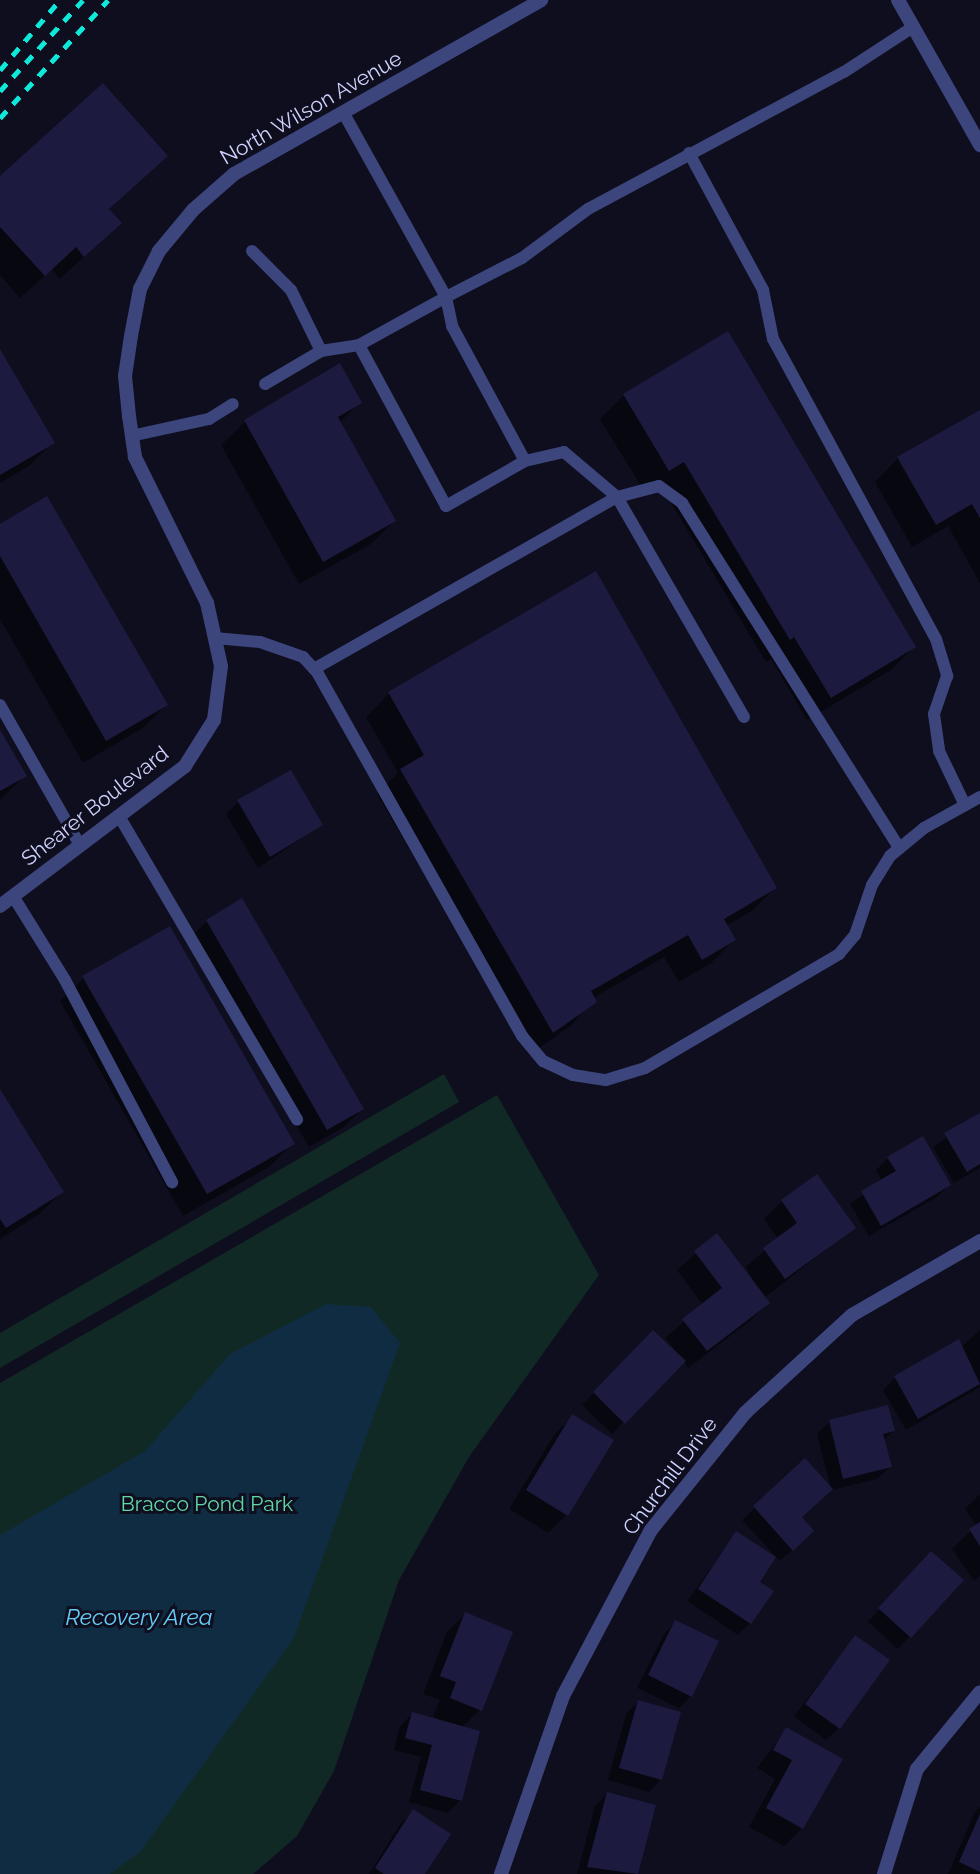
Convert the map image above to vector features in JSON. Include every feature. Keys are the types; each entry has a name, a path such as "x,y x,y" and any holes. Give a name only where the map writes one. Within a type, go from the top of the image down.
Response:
{"street":[{"name":"North Wilson Avenue","path":"129,416 125,376 140,289 159,251 192,210 233,174 541,0"},
{"path":"898,0 980,145"},
{"name":"Shearer Boulevard","path":"0,906 185,766 214,720 221,666 207,603 135,457 129,416"},
{"name":"Churchill Drive","path":"501,1874 564,1696 651,1530 745,1413 852,1315 980,1241"},
{"path":"884,1874 917,1769 980,1692"}],"lane":[{"path":"265,384 321,351 359,345 522,258 588,209 844,72 913,27"},
{"path":"343,112 446,297 452,326 525,461"},
{"path":"689,153 763,290 773,339 936,639 947,676 934,713 939,751 965,805"},
{"path":"252,251 291,290 321,351"},
{"path":"359,345 446,506 525,461 565,453 617,497 744,717"},
{"path":"131,436 209,419 233,404"},
{"path":"314,669 617,497 659,486 682,503 899,848"},
{"path":"215,638 260,642 303,657 314,669 522,1036 543,1061 573,1075 606,1080 645,1068 839,954 855,935 872,885 899,848 980,797"},
{"path":"0,705 80,845"},
{"path":"119,816 297,1120"},
{"path":"13,896 65,980 172,1182"}],"green space":[{"path":"444,1074 459,1102 0,1368 0,1333"},
{"name":"Bracco Pond Park","path":"497,1095 599,1275 469,1457 399,1580 334,1771 297,1836 253,1874 0,1874 0,1383"}],"water":[{"name":"Recovery Area","path":"326,1304 371,1307 400,1343 294,1638 141,1851 110,1874 0,1874 0,1535 145,1451 230,1354"}],"building":[{"path":"103,83 168,156 109,209 122,223 84,257 76,247 45,276 0,227 0,176"},
{"path":"728,331 916,647 831,698 794,637 790,640 684,462 669,471 623,394"},
{"path":"0,349 55,443 0,475"},
{"path":"340,363 362,403 338,417 396,521 323,562 244,420"},
{"path":"980,410 980,518 972,504 936,525 897,457"},
{"path":"47,496 168,705 106,741 0,556 0,524"},
{"path":"596,571 777,888 724,919 736,940 702,960 688,935 591,991 597,1002 553,1033 400,769 424,755 388,692"},
{"path":"0,730 27,776 0,791"},
{"path":"291,770 323,825 270,857 237,800"},
{"path":"242,898 364,1109 327,1130 206,920"},
{"path":"170,926 295,1144 207,1194 82,976"},
{"path":"0,1089 64,1192 6,1228 0,1219"},
{"path":"980,1113 980,1164 967,1172 944,1133"},
{"path":"923,1136 951,1185 881,1226 861,1191 896,1171 887,1157"},
{"path":"817,1174 856,1228 785,1279 763,1248 797,1223 781,1200"},
{"path":"717,1233 770,1303 707,1351 682,1319 722,1288 694,1251"},
{"path":"653,1330 686,1361 625,1424 593,1392"},
{"path":"959,1339 980,1384 918,1419 894,1376"},
{"path":"888,1405 895,1431 883,1434 892,1467 843,1479 829,1420"},
{"path":"572,1414 614,1440 568,1516 526,1490"},
{"path":"805,1458 833,1489 802,1517 814,1531 793,1551 753,1506"},
{"path":"980,1522 980,1546 969,1529"},
{"path":"736,1531 776,1557 760,1582 774,1591 751,1624 698,1589"},
{"path":"931,1551 964,1580 911,1638 878,1608"},
{"path":"465,1612 513,1632 482,1711 450,1698 456,1682 440,1676"},
{"path":"675,1620 719,1641 692,1697 648,1675"},
{"path":"855,1635 890,1660 840,1729 805,1704"},
{"path":"638,1700 681,1712 662,1780 619,1768"},
{"path":"412,1712 480,1731 462,1801 420,1790 432,1745 405,1738"},
{"path":"786,1727 843,1759 803,1829 766,1808 792,1760 773,1750"},
{"path":"607,1792 656,1805 638,1874 587,1867"},
{"path":"413,1809 451,1834 425,1874 384,1874 375,1868"},
{"path":"980,1814 980,1872 959,1862"}],"railway":[{"path":"0,70 60,0"},
{"path":"0,91 83,0"},
{"path":"0,118 108,0"}]}
